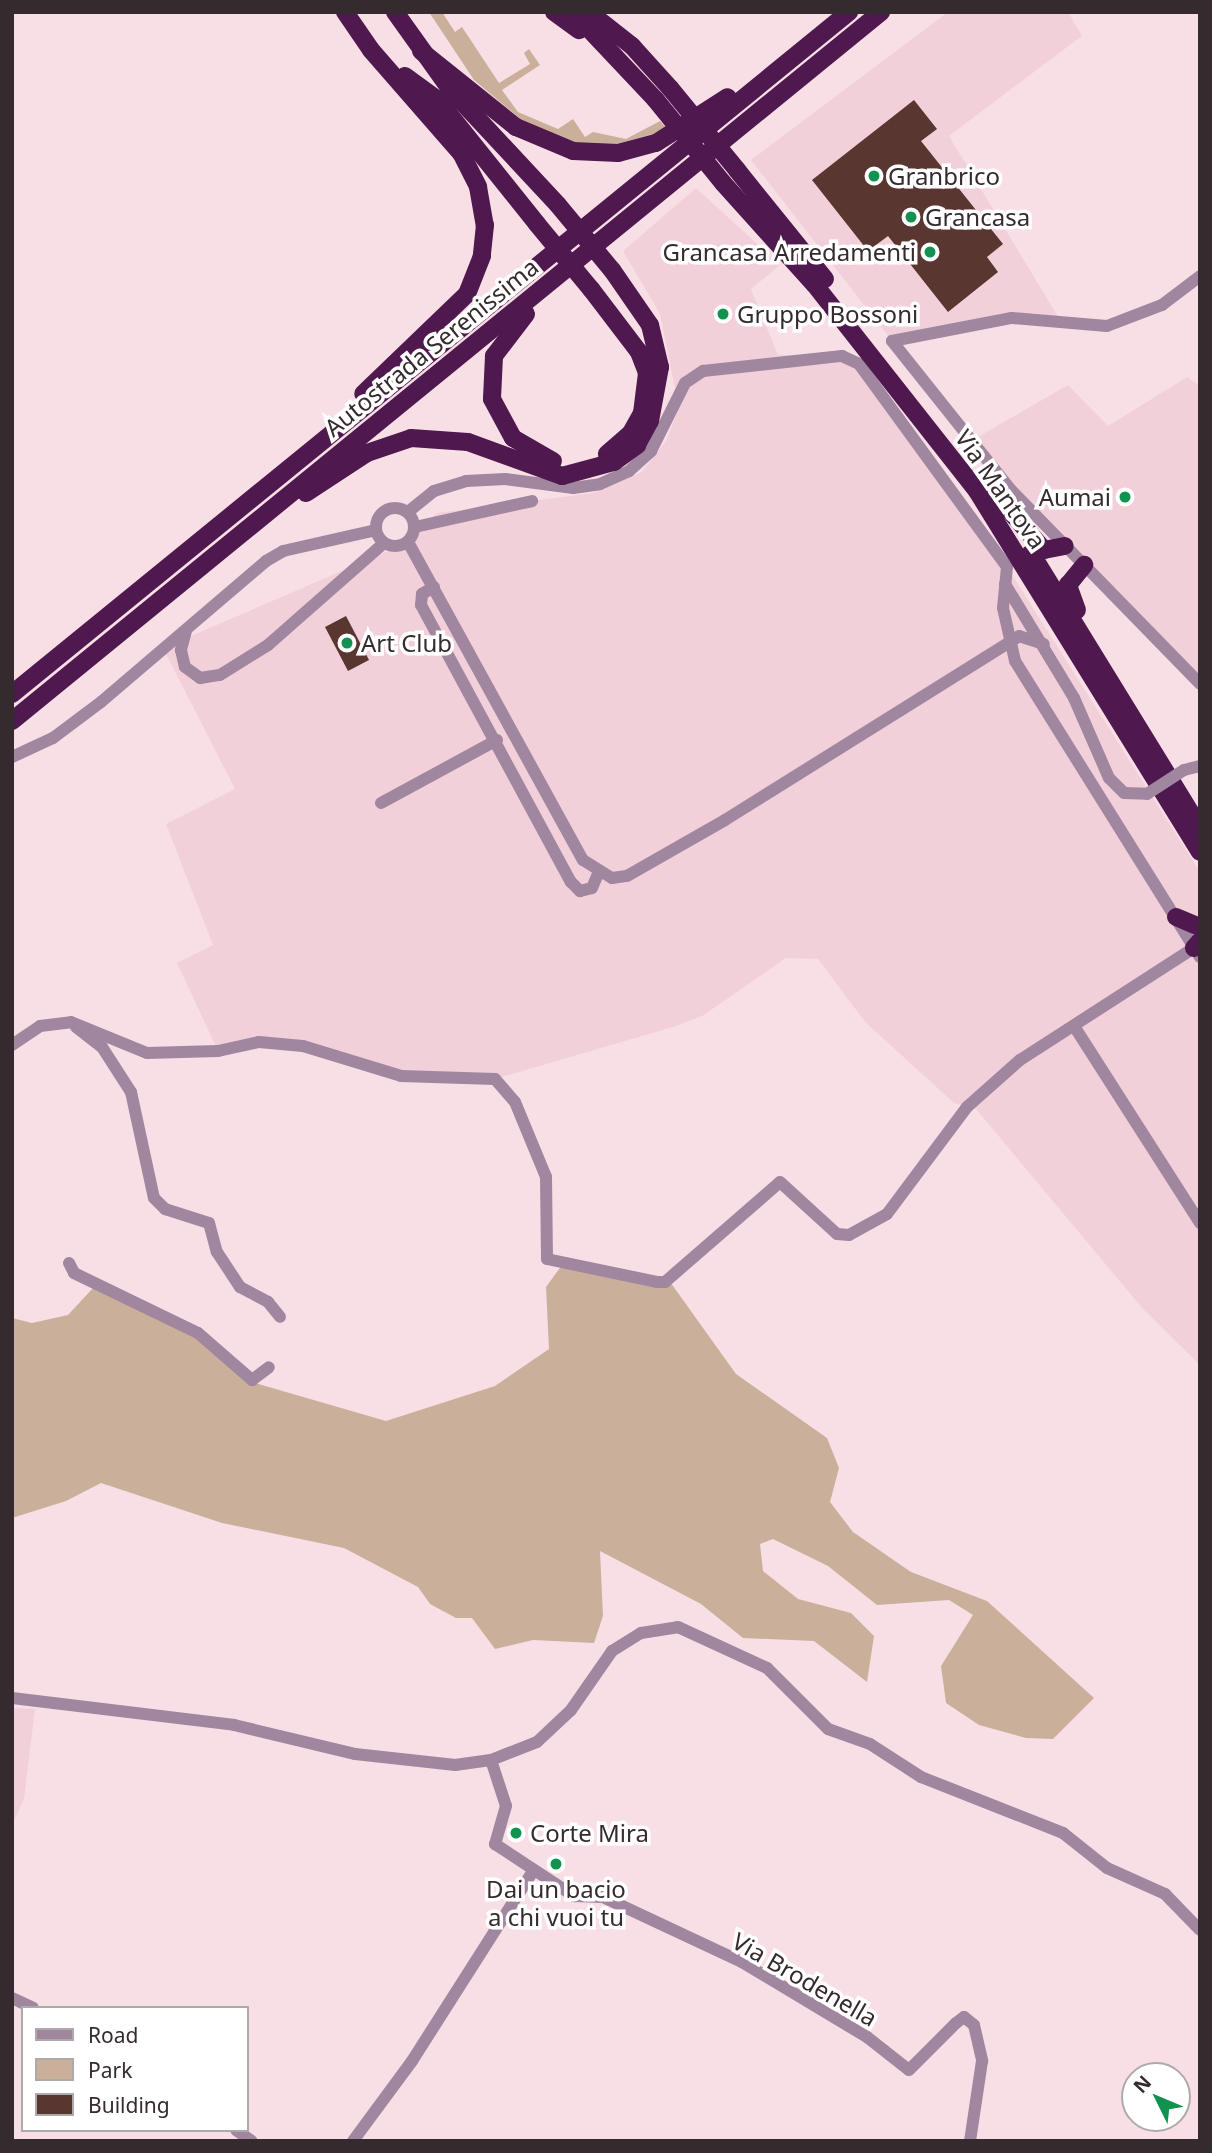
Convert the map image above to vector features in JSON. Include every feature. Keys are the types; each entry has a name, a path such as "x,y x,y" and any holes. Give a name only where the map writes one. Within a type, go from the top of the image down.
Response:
{"highway":[{"path":"345,12 371,50 393,69 434,96 537,224 591,289 639,352 647,373 642,413 611,452 587,462 560,463 526,449 504,428 492,399 490,372 511,328 603,238"},
{"path":"191,573 343,467 391,443 451,438 562,475 614,462 637,445 650,421 660,367 650,325 612,270 421,51 395,12"},
{"path":"554,12 624,63"},
{"path":"573,12 730,176"},
{"path":"589,12 632,46"},
{"path":"602,12 670,88 730,176"},
{"name":"Autostrada Serenissima","path":"12,694 849,12"},
{"name":"Autostrada Serenissima","path":"12,721 881,12"},
{"path":"421,51 516,127 554,147 595,154 641,148 674,135 802,50"},
{"path":"272,482 459,305 482,256 483,207 471,170 393,69"},
{"name":"Via Mantova","path":"730,176 988,486 1200,828"},
{"name":"Via Mantova","path":"730,176 977,491 1200,852"},
{"path":"988,486 1044,550 1065,545"},
{"path":"1084,565 1072,577 1069,595 1099,662"},
{"path":"1176,917 1200,927"}],"street":[{"path":"1200,276 1162,305 1107,326 1012,318 892,341 1011,490 1200,684"},
{"path":"12,1045 40,1026 71,1022 147,1053 218,1051 259,1042 303,1046 401,1076 495,1079 515,1102 546,1177 547,1259 665,1282 780,1182 843,1236 887,1214 967,1107 1020,1060 1198,950 1023,675 1010,645 1004,603 1007,567 859,364 842,356 703,371 685,383 651,451 629,471 600,484 573,488 474,480 434,491 408,512"},
{"path":"415,527 532,501"},
{"path":"376,530 383,512 395,508 408,512 415,527"},
{"path":"408,542 415,527"},
{"path":"376,530 384,543"},
{"path":"12,757 53,738 283,551 376,530"},
{"path":"186,630 181,650 185,667 200,678 220,675 268,645 384,543 408,542"},
{"path":"408,542 583,860 598,874 627,876 1028,635 1044,644"},
{"path":"1005,584 1044,644 1109,778 1124,793 1147,794 1184,770 1200,766"},
{"path":"434,587 422,594 421,605 571,881 580,891 592,888 598,874"},
{"path":"1004,603 1026,615"},
{"path":"381,803 496,740"},
{"path":"71,1022 102,1048 131,1092 154,1198 165,1209 209,1223 217,1252 240,1287 268,1302 280,1317"},
{"path":"1074,1026 1200,1223"},
{"path":"69,1263 74,1273 198,1333 252,1380 269,1367"},
{"path":"12,1698 234,1725 355,1755 455,1765 491,1760 552,1730 622,1643 662,1627 678,1627 767,1668 828,1730 870,1744 920,1777 1063,1833 1107,1868 1165,1894 1200,1930"},
{"name":"Via Brodenella","path":"491,1760 506,1806 495,1844 574,1896 603,1897 777,1980 909,2070 964,2017 981,2040 971,2141"},
{"path":"354,2141 419,2050 533,1871"},
{"path":"12,1998 29,2006"}],"shaded area":[{"path":"948,12 1068,12 1082,36 949,136 1060,320 1012,318 892,341 751,160"},
{"path":"696,188 780,265 751,289 778,355 842,356 859,364 1007,567 1200,872 1200,1365 1143,1309 976,1109 954,1103 865,1022 818,959 786,958 704,1015 676,1026 495,1079 401,1076 279,1044 218,1051 177,963 213,945 166,824 235,789 163,648 386,552 437,513 593,493 642,472 666,441 679,408 660,314 623,251"},
{"path":"1187,377 1200,386 1200,683 971,441 1068,385 1108,426"},
{"path":"12,1708 35,1709 24,1799 12,1825"}],"green space":[{"path":"429,12 442,12 455,32 462,27 499,83 530,64 524,53 529,49 540,65 502,90 518,112 558,129 573,119 585,137 593,132 626,139 660,121 668,130 612,145 574,143 524,122 474,80"},
{"path":"565,1261 668,1279 736,1374 827,1438 839,1468 830,1502 853,1532 911,1572 987,1601 1094,1698 1053,1739 1026,1738 979,1725 946,1703 941,1666 973,1615 949,1600 877,1605 828,1566 773,1539 760,1544 763,1571 798,1599 851,1613 874,1636 867,1682 814,1641 743,1638 701,1604 600,1551 603,1616 594,1643 533,1640 495,1649 472,1618 456,1618 430,1604 418,1587 344,1548 222,1523 101,1483 66,1501 12,1518 12,1318 32,1323 68,1315 93,1288 194,1331 255,1383 386,1421 495,1386 549,1349 546,1287"}],"building":[{"name":"Grancasa","path":"914,100 937,129 921,141 1003,244 987,257 998,272 948,312 888,236 868,251 812,180"},
{"name":"Art Club","path":"346,616 369,660 348,671 325,627"}],"place":[{"name":"Granbrico","path":"874,176"},
{"name":"Grancasa","path":"911,217"},
{"name":"Grancasa Arredamenti","path":"930,252"},
{"name":"Gruppo Bossoni","path":"723,314"},
{"name":"Aumai","path":"1125,497"},
{"name":"Art Club","path":"347,643"},
{"name":"Corte Mira","path":"516,1833"},
{"name":"Dai un bacio a chi vuoi tu","path":"556,1864"}]}
